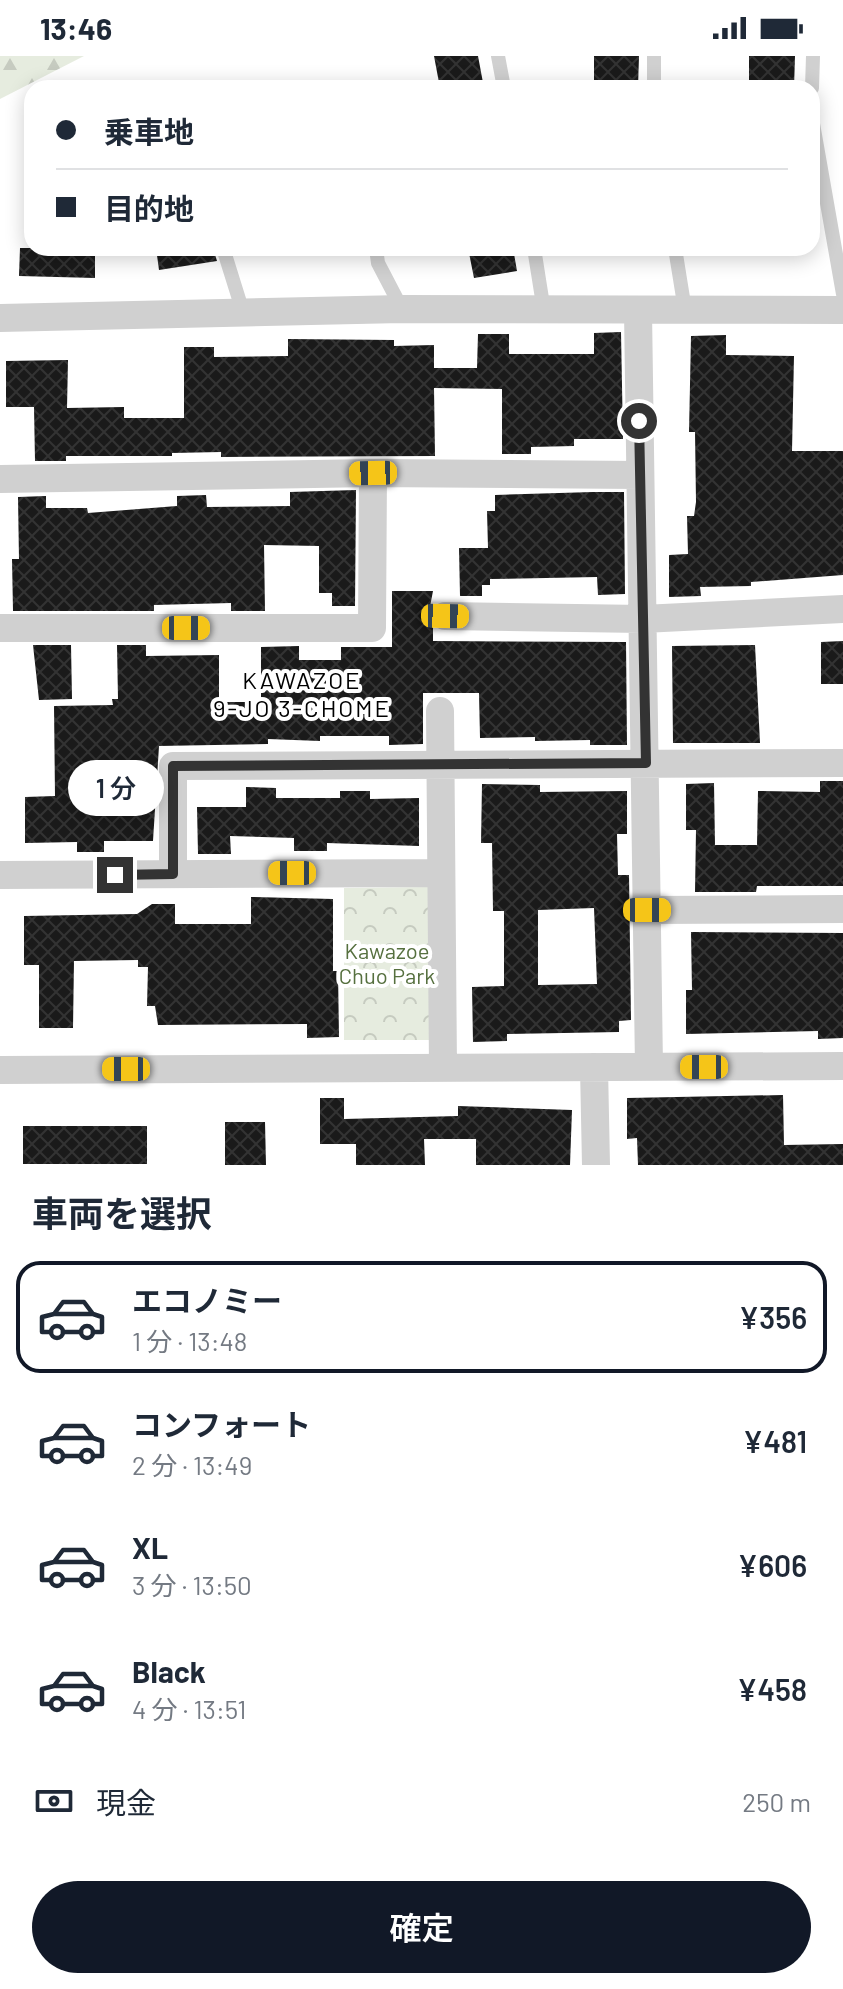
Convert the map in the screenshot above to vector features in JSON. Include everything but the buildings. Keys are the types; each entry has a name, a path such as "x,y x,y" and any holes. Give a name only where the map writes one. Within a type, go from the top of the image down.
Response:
{"street":[{"path":"0,318 402,309 843,310"},
{"path":"638,311 649,1067"},
{"path":"0,479 373,473 640,475"},
{"path":"0,628 372,628 373,473"},
{"path":"445,616 643,619 843,609"},
{"path":"440,711 443,1068"},
{"path":"173,874 173,766 843,763"},
{"path":"0,875 441,873"},
{"path":"647,910 843,909"},
{"path":"0,1070 843,1066"},
{"path":"594,1067 596,1165"}],"lane":[{"path":"498,56 502,80"},
{"path":"654,56 654,80"},
{"path":"812,80 813,56"},
{"path":"820,163 843,294"},
{"path":"226,256 243,312"},
{"path":"377,256 402,309"},
{"path":"535,256 545,311"},
{"path":"676,256 685,310"}],"green space":[{"path":"0,56 84,56 37,80 24,80 24,87 0,99"},
{"name":"Kawazoe Chuo Park","path":"429,887 430,1040 344,1040 344,888"}],"district":[{"name":"KAWAZOE 9-JO 3-CHOME","path":"302,695"}],"route":[{"path":"115,875 173,874 173,766 646,763 639,421"}]}
